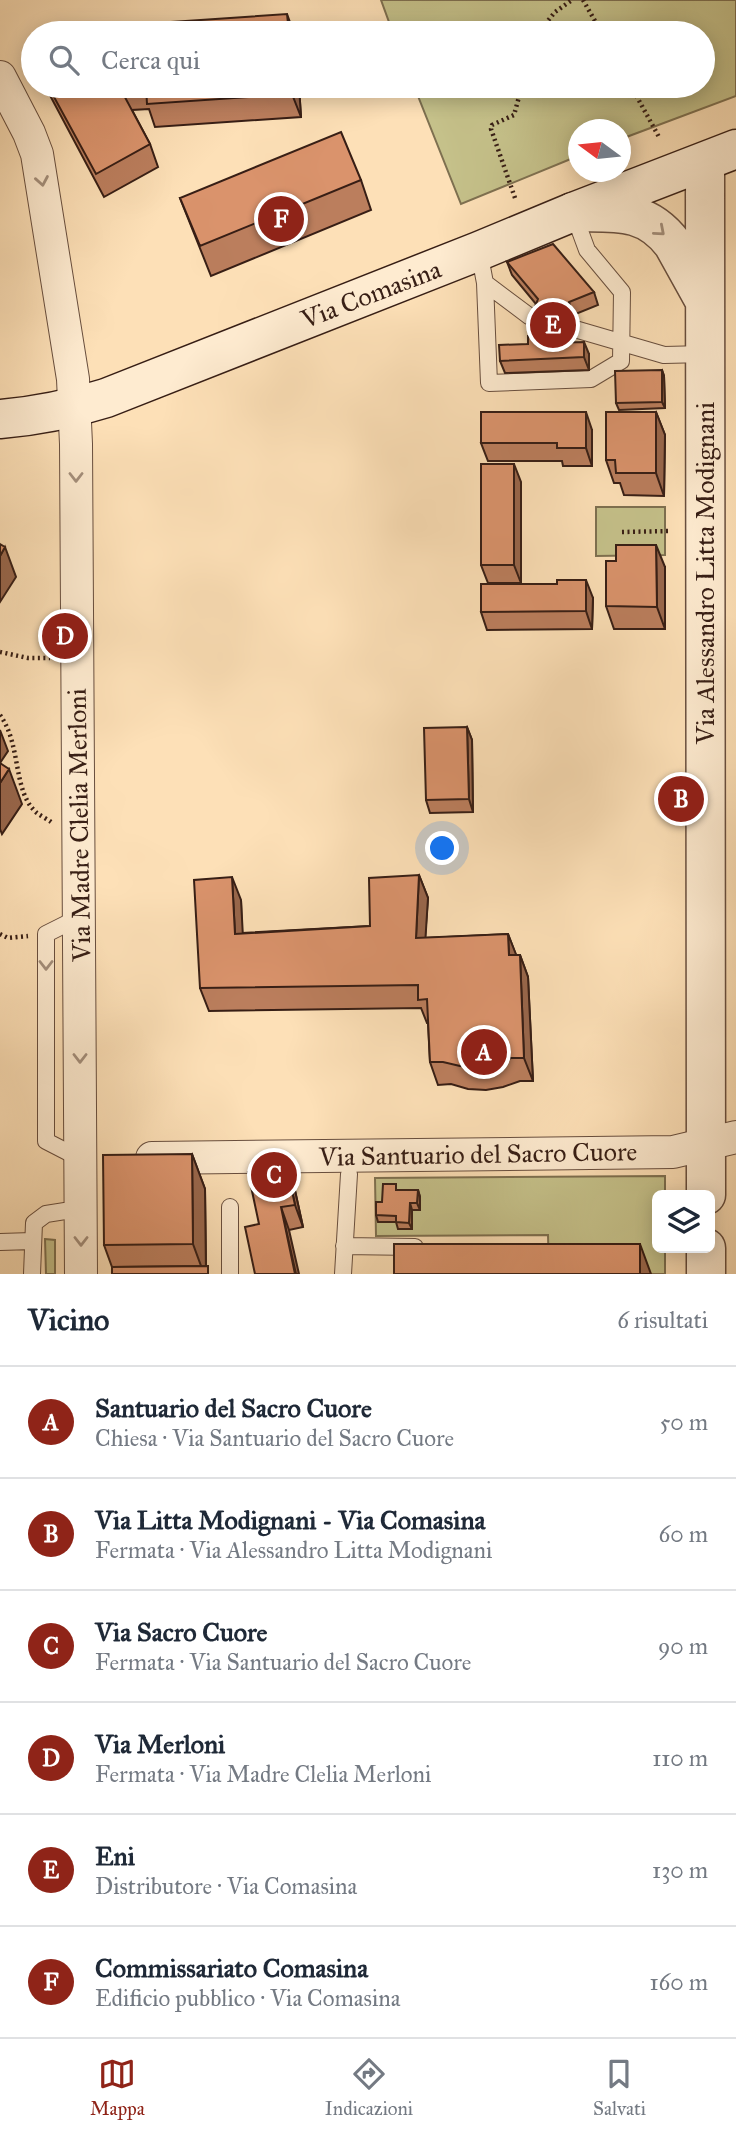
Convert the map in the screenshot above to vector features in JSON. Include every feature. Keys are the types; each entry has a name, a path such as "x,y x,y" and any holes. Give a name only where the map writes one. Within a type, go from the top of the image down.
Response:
{"street":[{"name":"Via Madre Clelia Merloni","path":"0,77 37,154 73,379 76,444 81,1274"},
{"name":"Via Comasina","path":"0,419 38,416 106,398 482,267 573,212 721,155"},
{"name":"Via Alessandro Litta Modignani","path":"707,1190 721,1141 705,303 721,155"},
{"path":"573,212 643,217 673,244 705,303"},
{"name":"Via Santuario del Sacro Cuore","path":"81,1159 673,1152 721,1141"},
{"path":"706,1253 706,1274"}],"lane":[{"path":"482,267 489,383 590,379 621,361 622,292 587,250 573,212"},
{"path":"482,267 529,316 540,320"},
{"path":"568,327 664,355 706,354"},
{"path":"343,1274 349,1174"},
{"path":"230,1206 230,1274"},
{"path":"32,1274 34,1223 46,1214 65,1211"},
{"path":"0,1242 32,1241"},
{"path":"344,1245 427,1247"}],"path":[{"path":"548,21 572,0"},
{"path":"583,0 595,21"},
{"path":"515,198 491,129 492,125 514,115 519,98"},
{"path":"638,98 659,136"},
{"path":"622,531 671,531"},
{"path":"0,652 28,658 61,657"},
{"path":"0,715 9,727 15,746 23,794 35,812 51,822 79,831"}],"shaded area":[{"path":"381,0 736,0 736,96 631,135 631,119 568,119 568,160 461,204 419,98 715,98 715,21 389,21"},
{"path":"596,507 665,507 665,555 596,556"},
{"path":"665,1176 665,1190 652,1190 652,1253 665,1253 665,1274 549,1274 548,1235 376,1236 375,1178"},
{"path":"45,1239 55,1240 55,1274 46,1274"}],"building":[{"path":"287,14 288,21 186,21"},
{"path":"55,98 125,98 150,144 96,174"},
{"path":"147,98 234,98 147,104"},
{"path":"341,132 361,180 200,246 180,198"},
{"path":"553,244 594,292 569,302 558,328 531,317 538,299 507,262"},
{"path":"553,335 553,343 584,342 584,357 500,361 499,345 528,344 528,336"},
{"path":"662,370 662,402 616,403 615,371"},
{"path":"481,412 586,412 586,448 557,448 557,443 481,443"},
{"path":"606,412 656,412 656,473 616,473 615,460 606,460"},
{"path":"481,464 514,464 514,565 481,565"},
{"path":"616,545 656,545 657,607 606,606 606,561 616,561"},
{"path":"557,580 586,580 586,611 481,612 481,584 557,584"},
{"path":"467,727 469,799 426,800 424,728"},
{"path":"0,763 9,769 0,783"},
{"path":"419,875 416,938 508,934 509,955 520,955 524,1058 511,1058 477,1067 430,1062 427,999 418,1000 418,985 200,988 194,880 232,877 235,934 370,926 369,878"},
{"path":"192,1154 193,1244 104,1245 103,1155"},
{"path":"286,1163 295,1205 281,1207 295,1274 255,1274 245,1227 259,1224 248,1172"},
{"path":"383,1184 396,1184 396,1190 418,1190 417,1203 410,1203 409,1223 396,1222 396,1216 376,1215 376,1202 382,1202"},
{"path":"394,1244 640,1244 640,1274 394,1274"},
{"path":"208,1266 208,1274 112,1274 112,1267"}],"place":[{"name":"Commissariato Comasina","path":"281,219"},
{"name":"Eni","path":"553,325"},
{"name":"Via Merloni","path":"65,636"},
{"name":"Via Litta Modignani - Via Comasina","path":"681,799"},
{"name":"Santuario del Sacro Cuore","path":"484,1052"},
{"name":"Via Sacro Cuore","path":"274,1175"}]}
